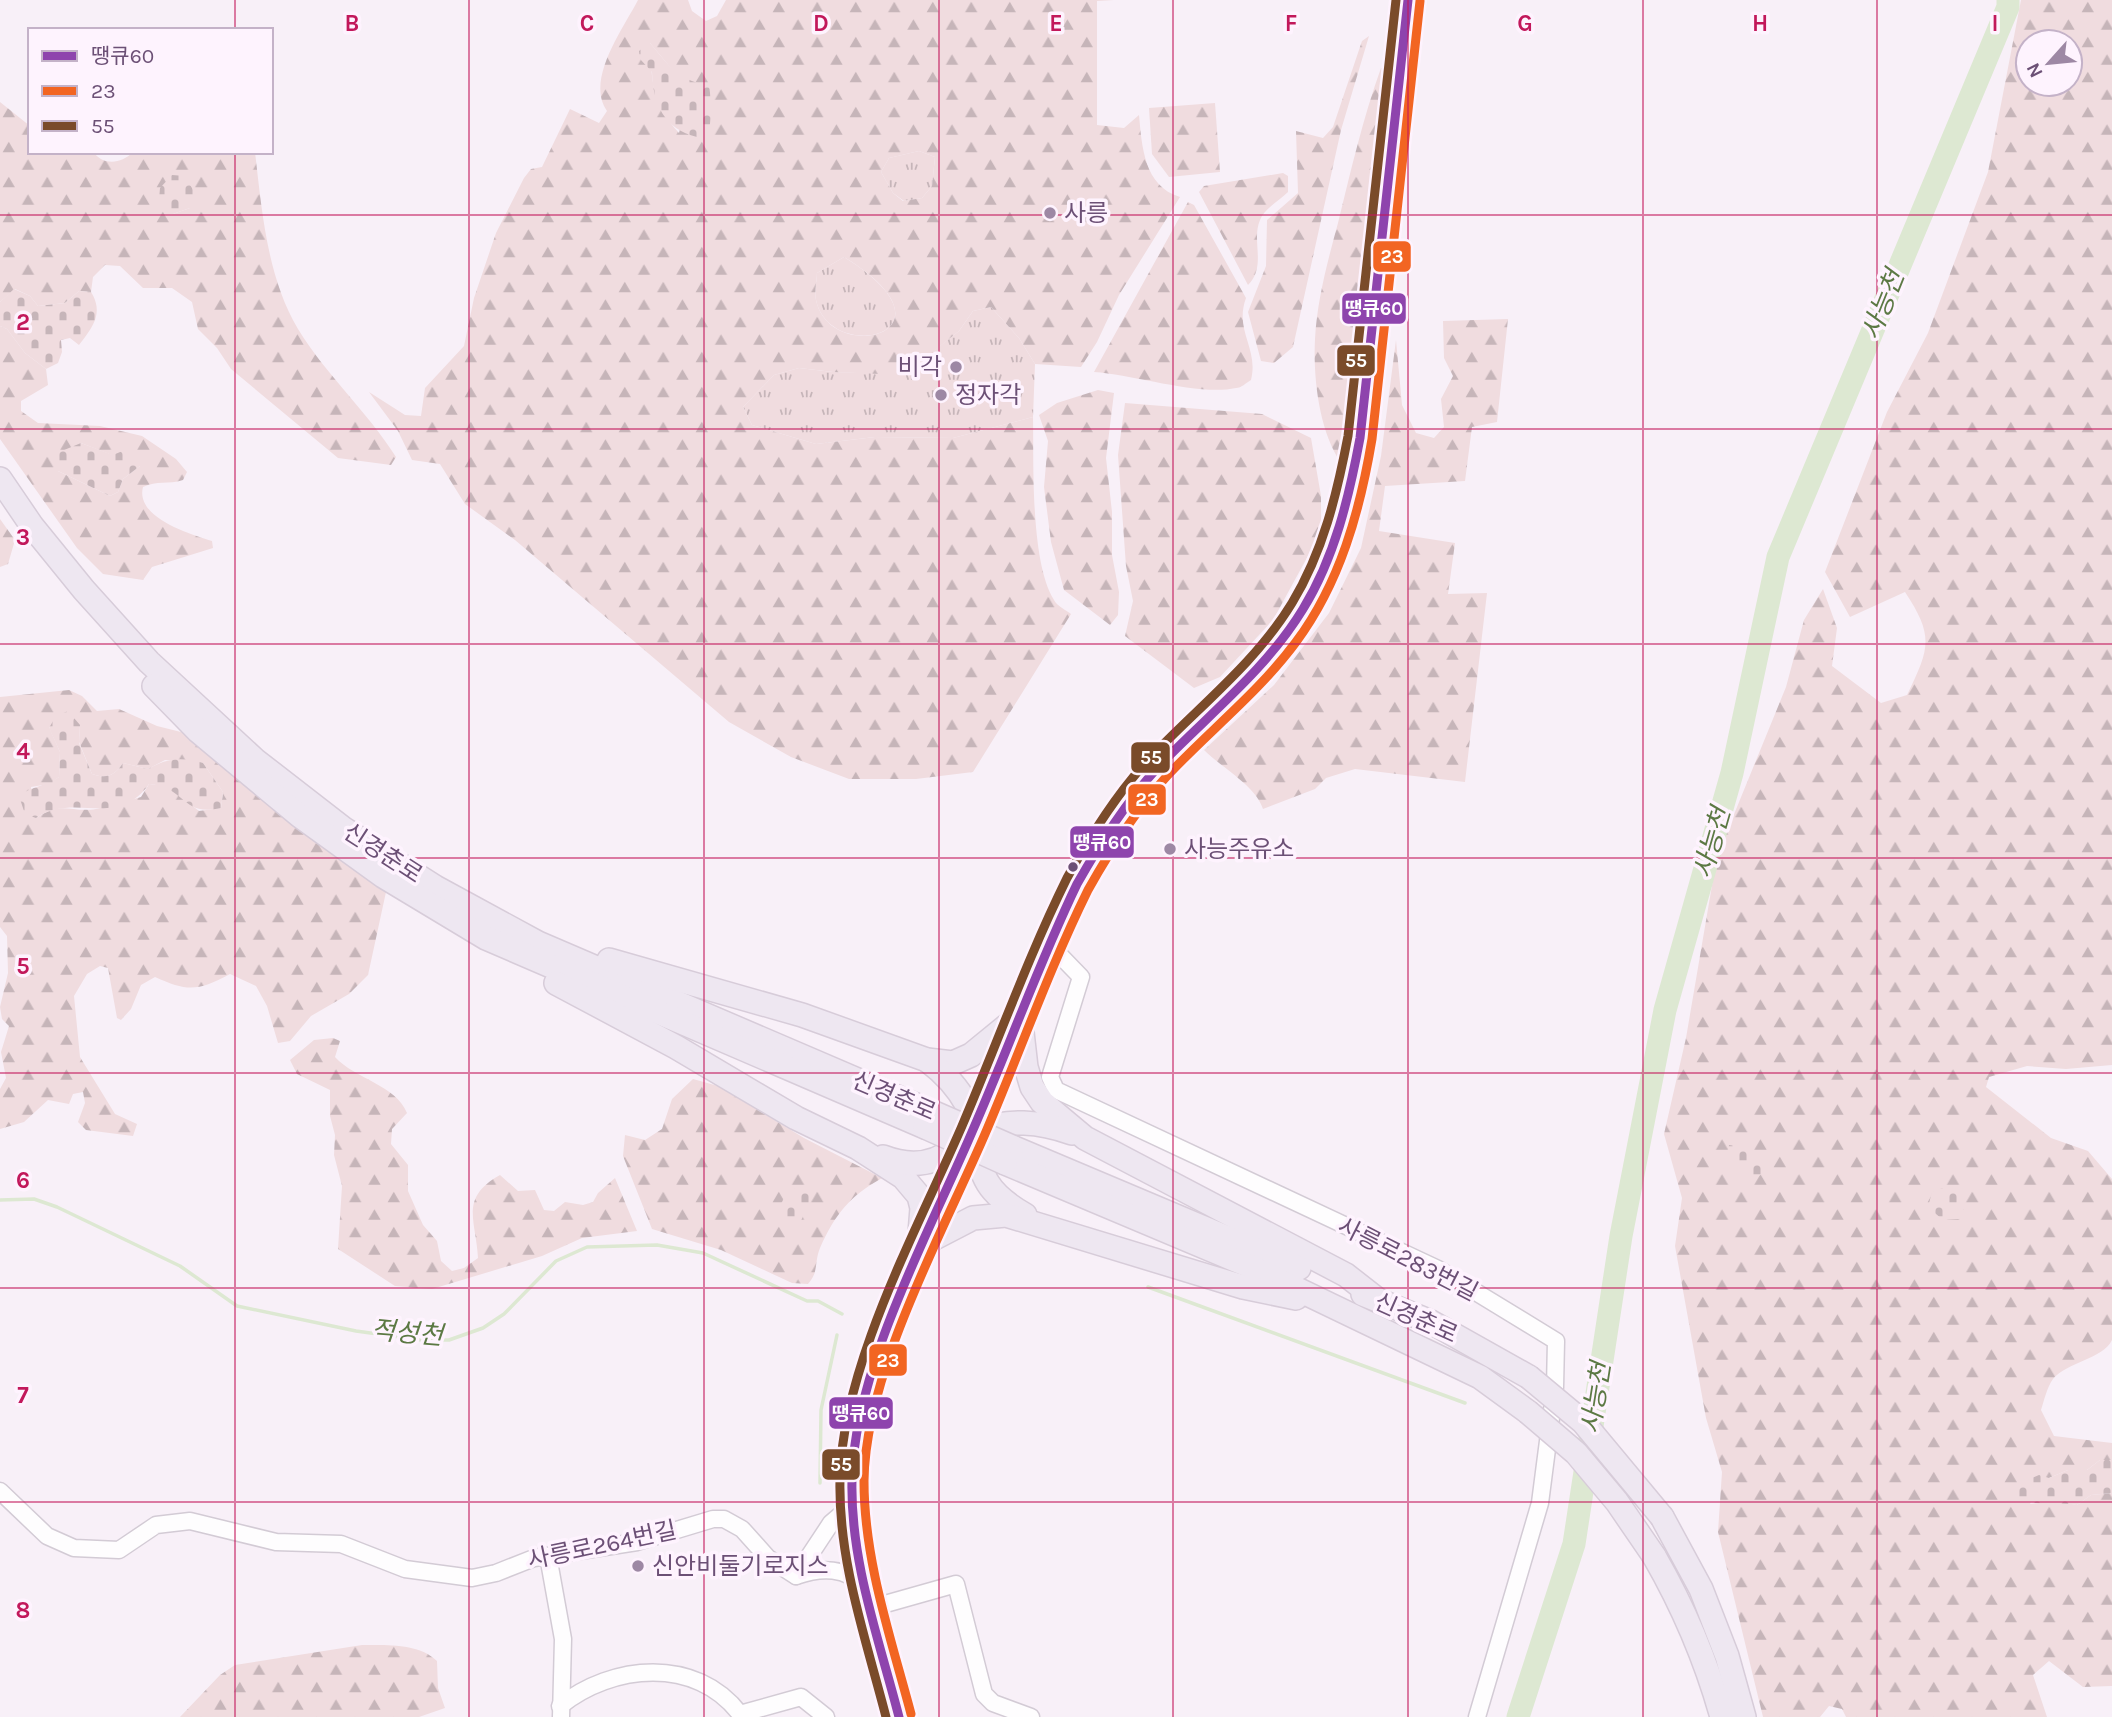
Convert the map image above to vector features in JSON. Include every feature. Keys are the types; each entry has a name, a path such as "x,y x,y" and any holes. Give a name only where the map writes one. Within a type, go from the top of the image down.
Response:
{"highway":[{"name":"신경춘로","path":"0,479 32,526 149,663 256,760 344,829 435,887 537,943 1245,1264 1480,1377 1528,1412 1576,1453 1617,1502 1654,1556 1679,1600 1700,1647 1723,1717"},
{"name":"신경춘로","path":"0,501 98,629 198,731 300,816 383,876 486,938 928,1119"},
{"path":"486,938 561,986 676,1047 796,1118 858,1148 898,1163 928,1163 940,1160 973,1132 1025,1121 1045,1123 1084,1138 1346,1275 1378,1300"},
{"path":"537,943 672,976 802,1015 926,1060 953,1063 971,1055 1020,1016"},
{"path":"1020,1016 1026,1067 1032,1087 1042,1102 1084,1138"},
{"path":"926,1060 957,1089 968,1107 980,1171 987,1185 1000,1199 1040,1224"},
{"path":"858,1148 903,1177 919,1195 922,1208 919,1247"},
{"name":"신경춘로","path":"1008,1155 1431,1322 1529,1377 1583,1422 1662,1517 1701,1589 1727,1656 1744,1717"},
{"path":"919,1247 957,1225 988,1215 1040,1224 1243,1287 1328,1304"}],"street":[{"path":"899,1717 856,1548 852,1505 853,1461 862,1400 919,1247 973,1132 1049,944 1086,869 1123,810 1172,750 1251,675 1284,637 1309,598 1336,541 1350,494 1360,438 1408,0"},
{"name":"사릉로283번길","path":"1049,944 1081,977 1050,1077 1056,1090 1438,1269 1556,1341 1555,1387 1540,1503 1477,1717"},
{"name":"사릉로264번길","path":"0,1491 47,1536 74,1548 119,1550 156,1525 177,1520 284,1543 341,1544 390,1564 423,1573 484,1577 548,1556 636,1542 713,1519 724,1519 741,1529 768,1558 796,1576"},
{"path":"796,1576 831,1522 852,1505"},
{"path":"548,1556 563,1639 560,1711"},
{"path":"796,1576 820,1570 834,1570 855,1577 866,1587"},
{"path":"872,1608 956,1584 984,1694 993,1703 1031,1717"},
{"path":"560,1711 598,1682 659,1670 710,1687 723,1695 740,1714 801,1697 825,1717"}],"green space":[{"path":"638,0 688,0 692,11 706,21 717,16 726,0 1114,0 1097,1 1097,125 1124,128 1139,115 1144,152 1152,175 1168,192 1180,197 1119,295 1097,342 1081,367 1035,364 1019,338 991,307 973,311 959,331 904,375 799,368 774,375 743,407 752,425 816,444 875,437 953,438 1033,417 1035,512 1041,562 1054,600 1071,614 973,772 916,779 849,779 791,757 729,722 515,540 465,504 440,464 412,460 398,431 369,392 405,415 421,416 425,388 464,346 474,298 496,233 524,178 531,169 542,167 570,109 599,123 607,111 601,99 603,70","holes":["650,43 674,72 691,83 679,133 658,101 651,69","919,151 935,157 932,186 922,198 903,201 893,193 881,172 889,158","844,257 879,283 894,305 893,322 882,332 864,336 844,332 826,321 816,300 817,273"]},
{"path":"2021,0 2112,0 2112,1065 2066,1069 2027,1066 1989,1077 1986,1087 2051,1138 2088,1151 2112,1179 2112,1340 2101,1352 2059,1373 2047,1390 2041,1410 2054,1436 2112,1443 2112,1460 2100,1460 2087,1470 2068,1470 2049,1478 2030,1504 2056,1501 2077,1505 2091,1495 2112,1493 2112,1686 2083,1687 2049,1661 2033,1675 2047,1717 1846,1717 1842,1709 1829,1706 1820,1717 1763,1717 1718,1532 1722,1472 1706,1418 1675,1246 1682,1198 1664,1134 1686,1038 1717,856 1786,687 1804,620 1823,589 1837,628 1832,666 1881,703 1907,695 1924,653 1926,642 1921,620 1905,592 1850,617 1825,572 1887,412 1928,333 1988,172 2014,36 2014,98 2084,98 2084,28 2016,28"},
{"path":"1369,36 1341,130 1293,347 1274,363 1261,361 1248,312 1266,266 1267,220 1298,193 1296,131 1323,138 1333,127 1362,41"},
{"path":"650,43 681,76 709,85 712,109 709,131 697,137 686,133 676,128 662,113 655,95 652,72 640,59 639,51"},
{"path":"1381,68 1389,68 1349,423 1341,463 1327,436 1319,404 1315,370 1316,324 1324,280 1353,164"},
{"path":"0,102 28,124 28,154 95,154 102,160 113,162 130,154 255,154 268,243 279,288 288,309 309,346 396,457 391,465 338,458 231,369 217,348 198,329 192,302 172,288 143,288 120,266 105,265 93,277 91,292 79,291 65,303 38,306 30,296 15,289 0,302","holes":["172,175 190,208 170,215"]},
{"path":"1215,103 1220,172 1169,177 1152,154 1149,108"},
{"path":"919,151 935,157 932,186 922,198 904,201 893,193 881,172 889,158"},
{"path":"1283,173 1288,176 1288,192 1269,208 1260,220 1257,270 1248,285 1199,192 1204,186"},
{"path":"172,175 185,176 197,197 190,208 170,215 159,200 160,188"},
{"path":"1188,202 1194,205 1246,298 1243,320 1252,358 1251,380 1238,388 1221,390 1094,372"},
{"path":"844,257 879,284 894,305 893,322 882,332 864,336 844,332 826,320 816,300 817,273"},
{"path":"14,289 30,296 38,306 65,303 79,291 91,292 97,307 95,320 79,345 70,338 61,340 62,352 58,363 46,369 25,353 7,329 0,326 0,302"},
{"path":"991,307 1019,338 1035,364 1033,417 953,438 875,437 816,444 752,425 743,407 774,375 799,368 904,374 959,331 973,311"},
{"path":"1508,319 1497,422 1472,427 1465,481 1385,486 1379,531 1455,543 1448,594 1487,593 1465,782 1355,769 1326,778 1315,789 1263,809 1246,785 1204,750 1274,685 1329,613 1361,548 1381,456 1396,340 1402,405 1416,433 1434,438 1444,427 1441,399 1453,376 1444,358 1443,321"},
{"path":"0,326 7,329 25,353 46,369 48,385 21,401 21,411 38,423 100,426 142,436 176,459 187,472 183,480 143,487 143,498 147,507 166,523 212,541 213,548 152,567 143,580 103,574 77,548 0,439","holes":["81,443 140,466 123,479 118,492 110,496 58,471"]},
{"path":"1098,390 1114,393 1106,458 1112,512 1112,555 1119,592 1118,615 1110,625 1064,590 1051,542 1044,487 1048,441 1039,415 1057,403"},
{"path":"1125,403 1262,414 1311,438 1321,496 1321,532 1273,620 1220,677 1194,688 1125,636 1133,601 1126,566 1118,455"},
{"path":"81,443 113,455 132,447 142,458 140,466 123,479 118,492 110,496 58,471 57,453"},
{"path":"0,519 15,540 8,564 0,567"},
{"path":"69,690 82,696 97,711 119,709 157,726 189,734 250,790 386,892 368,975 349,994 311,1016 290,1041 278,1043 267,1006 256,986 230,974 193,988 155,977 141,985 131,1009 121,1020 117,1018 108,968 100,966 87,974 74,996 80,1057 115,1114 137,1124 133,1136 86,1130 78,1122 85,1103 83,1092 73,1094 69,1104 48,1100 24,1122 0,1129 0,1089 6,1078 1,1052 9,1026 2,1019 0,1007 8,973 7,936 0,927 0,697","holes":["80,725 79,742 92,774 97,775 110,775 123,763 148,769 165,760 203,763 223,792 221,808 199,811 167,786 149,784 141,797 96,809 60,808 36,818 31,787 49,784 59,777 60,752 49,727"]},
{"path":"68,711 80,725 79,743 92,774 110,775 123,763 148,769 175,760 203,763 223,792 221,808 198,809 171,791 149,784 137,798 123,805 109,808 66,808 36,818 25,814 19,796 59,777 60,752 49,728 56,716"},
{"path":"333,1038 340,1041 335,1057 343,1065 385,1089 402,1103 407,1113 392,1129 391,1144 408,1165 408,1191 423,1225 437,1241 441,1261 452,1271 464,1268 478,1258 473,1221 474,1201 487,1184 500,1175 518,1191 535,1190 544,1210 554,1211 565,1202 583,1205 593,1202 598,1193 615,1178 637,1231 582,1238 542,1256 432,1289 395,1286 338,1249 342,1186 334,1155 335,1135 330,1116 330,1090 297,1074 290,1060 314,1040"},
{"path":"693,1079 718,1086 804,1138 882,1178 852,1199 838,1216 820,1248 814,1275 808,1284 792,1283 721,1250 652,1229 623,1156 625,1135 645,1140 662,1129 672,1099"},
{"path":"1729,1145 1751,1152 1766,1170 1753,1181 1739,1174 1727,1159"},
{"path":"801,1186 815,1189 797,1230 784,1222 779,1208 787,1192"},
{"path":"1948,1186 1962,1192 1965,1206 1959,1219 1943,1220 1928,1207 1932,1192"},
{"path":"2100,1460 2112,1460 2112,1493 2091,1495 2077,1505 2033,1503 2019,1499 2016,1490 2023,1482 2039,1475 2049,1478 2068,1470 2087,1470"},
{"path":"362,1645 402,1646 430,1655 437,1661 438,1688 445,1708 419,1717 180,1717 220,1675 235,1665"}],"waterway":[{"name":"사능천","path":"1518,1717 1574,1544 1621,1236 1665,1010 1732,773 1778,557 2008,7 2008,0"},
{"name":"적성천","path":"0,1200 34,1199 57,1207 180,1266 237,1306 356,1331 421,1340 449,1340 483,1328 504,1314 556,1261 587,1247 657,1245 703,1253 807,1301 818,1301 842,1314"},
{"path":"1148,1287 1465,1403"},
{"name":"적성천","path":"820,1483 821,1410 837,1335"}],"transit line":[{"name":"55","path":"886,1717 848,1570 841,1510 840,1479 844,1436 854,1391 885,1299 1067,878 1104,817 1136,774 1261,646 1292,603 1312,564 1334,501 1348,436 1396,0"},
{"name":"땡큐60","path":"899,1717 867,1600 856,1540 852,1480 856,1437 866,1393 897,1302 1077,884 1115,823 1147,780 1272,652 1303,609 1324,569 1346,504 1360,438 1408,0"},
{"name":"23","path":"911,1714 880,1599 865,1511 864,1481 868,1439 877,1395 909,1304 985,1134 1088,890 1124,831 1155,789 1266,678 1296,642 1325,596 1336,571 1354,519 1372,439 1420,1"}],"place":[{"name":"사릉","path":"1050,213"},
{"name":"비각","path":"956,367"},
{"name":"정자각","path":"941,395"},
{"name":"사능주유소","path":"1170,849"},
{"name":"신안비둘기로지스","path":"638,1566"}]}
